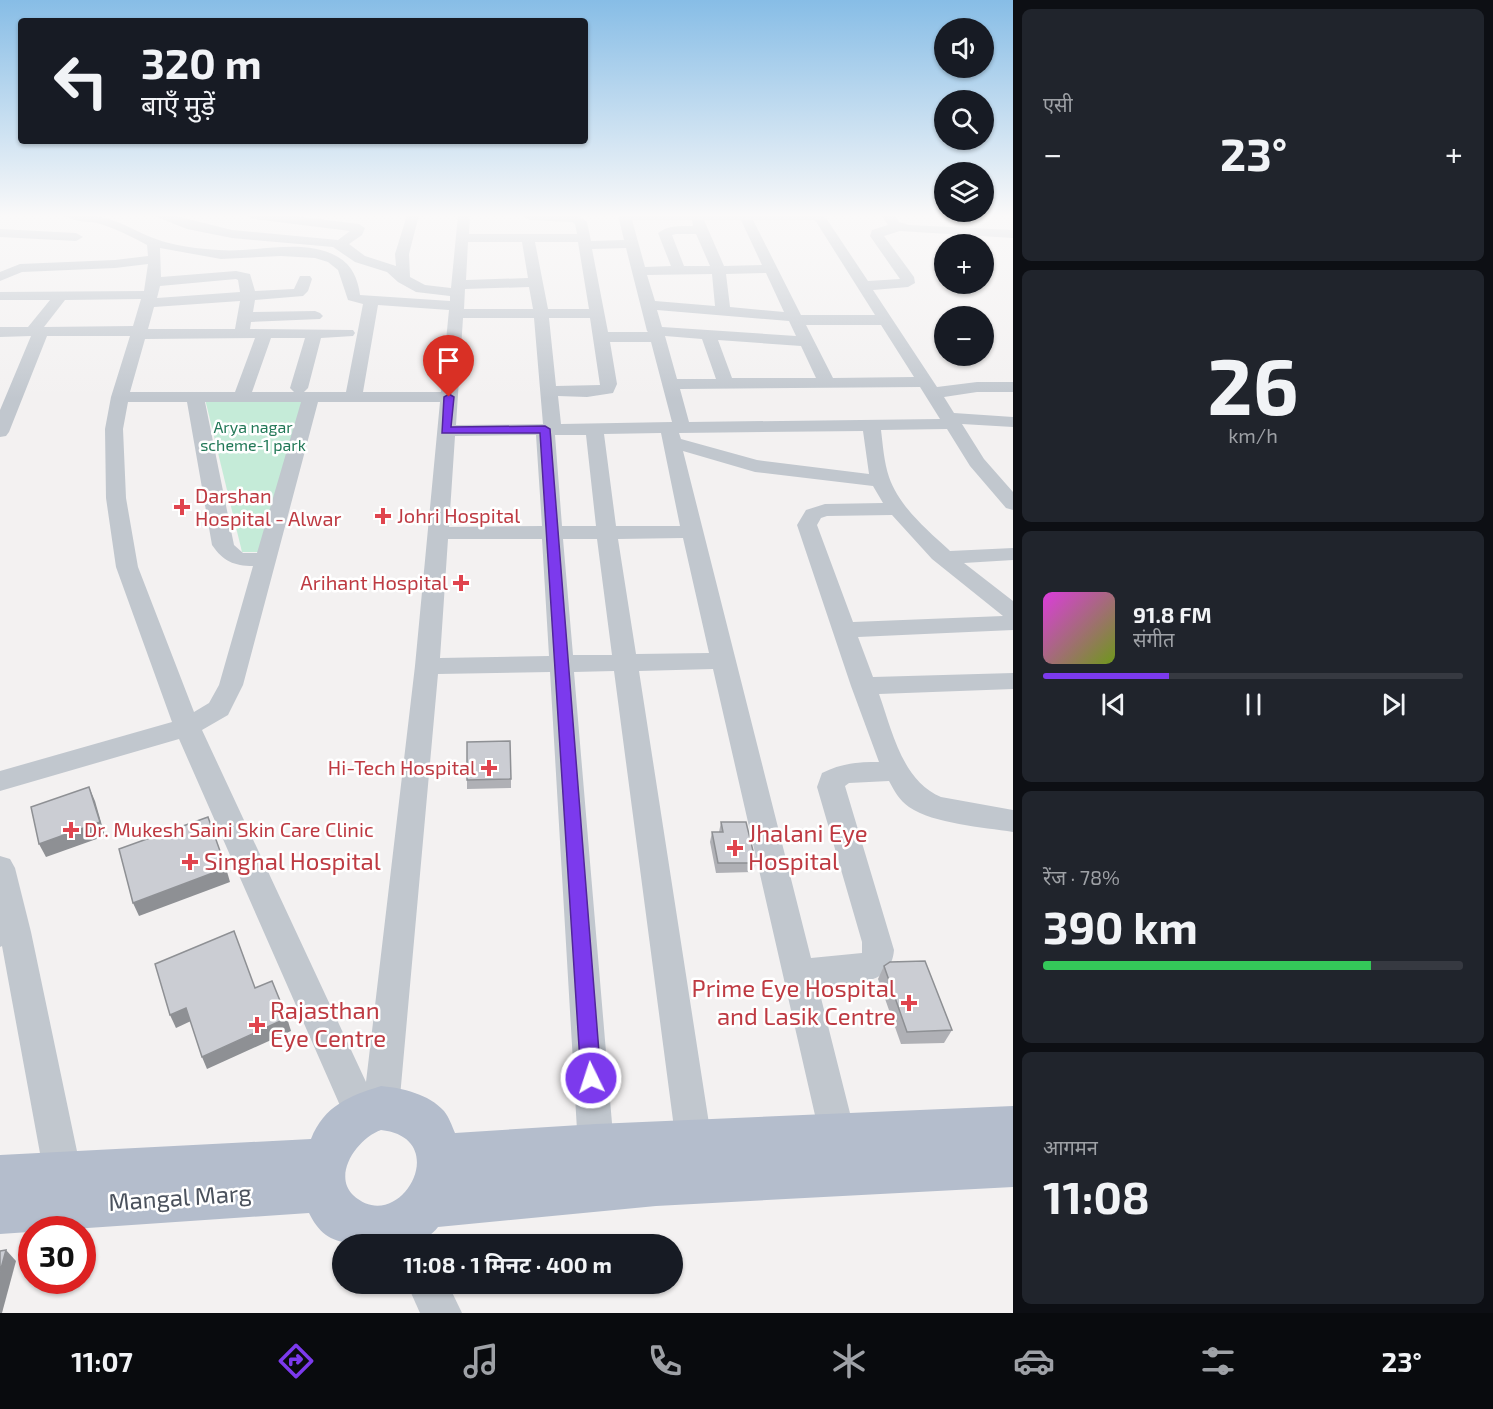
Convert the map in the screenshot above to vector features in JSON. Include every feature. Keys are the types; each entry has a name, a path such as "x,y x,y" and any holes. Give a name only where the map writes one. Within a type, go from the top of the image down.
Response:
{"main road":[{"path":"412,1225 436,1189 440,1173 441,1157 434,1136 421,1120 403,1110 372,1111 348,1123 335,1136 327,1152 325,1175 326,1196 338,1215 356,1227 377,1232 656,1182 1013,1164"},
{"path":"441,1157 596,1147 1013,1129"},
{"name":"Mangal Marg","path":"0,1178 63,1175 325,1175"},
{"name":"Mangal Marg","path":"0,1210 325,1175"}],"street":[{"path":"96,276 242,333 265,333 312,341 346,341"},
{"path":"141,276 148,295 120,397 113,441 119,526 133,586 187,727 372,1111"},
{"path":"148,295 182,276"},
{"path":"0,332 37,332 148,295 230,276"},
{"path":"242,276 245,277 247,301 242,333"},
{"path":"247,301 298,293 315,278 329,276"},
{"path":"348,276 353,297 371,301 398,302 457,299 537,282"},
{"path":"401,276 426,290 457,299 541,314 597,314"},
{"path":"398,302 408,282 407,276"},
{"path":"372,1111 427,666 459,276"},
{"path":"536,276 550,391 552,533 596,1147"},
{"path":"550,391 587,392 607,389 609,384 591,276"},
{"path":"641,277 645,276"},
{"path":"641,277 698,276"},
{"path":"720,276 723,311"},
{"path":"774,276 827,383"},
{"path":"858,276 977,462 1013,504"},
{"path":"864,286 908,283 906,276"},
{"path":"641,277 670,384 674,432 692,532 838,1137"},
{"path":"691,309 692,291"},
{"path":"0,296 148,295 247,301 315,316"},
{"path":"0,431 37,332 61,296"},
{"path":"354,397 371,301"},
{"path":"648,305 795,319 885,320"},
{"path":"242,397 265,333"},
{"path":"600,337 656,334 708,335 807,342"},
{"path":"708,335 726,384"},
{"path":"291,349 312,341"},
{"path":"0,781 187,727 208,717 225,700 266,559 305,393 312,341"},
{"path":"670,384 827,383 928,387 1013,387"},
{"path":"120,397 242,397 305,393 354,397 449,397"},
{"path":"195,397 224,545 228,553 237,559 266,559"},
{"path":"446,431 594,429 674,432 950,421 1013,422"},
{"path":"871,425 881,481 900,509 945,558 1013,612"},
{"path":"594,429 694,1143"},
{"path":"674,432 755,466 881,481"},
{"path":"810,474 825,510"},
{"path":"900,509 825,510 813,514 808,519 807,525 863,686 896,771 907,789 920,800 937,807 1013,821"},
{"path":"438,533 692,532"},
{"path":"945,558 1013,554"},
{"path":"844,630 1013,623"},
{"path":"427,666 723,661"},
{"path":"863,686 1013,681"},
{"path":"800,973 868,967 875,962 879,954 878,942 831,787 832,780 845,773 896,771"},
{"path":"0,868 7,933 63,1175"},
{"path":"432,1294 441,1313"}],"green space":[{"name":"Arya nagar scheme-1 park","path":"205,399 303,401 260,552 242,552"}],"building":[{"path":"510,741 511,779 467,780 467,742"},
{"path":"89,787 100,822 39,844 31,807"},
{"path":"208,817 226,868 133,903 119,849"},
{"path":"721,822 746,822 756,863 718,863 712,832 723,832"},
{"path":"234,931 255,988 272,981 287,1018 202,1057 186,1008 170,1015 155,964"},
{"path":"925,961 952,1030 907,1032 884,966 890,962"},
{"path":"6,1250 0,1272 0,1251"}],"place":[{"name":"Darshan Hospital - Alwar","path":"182,507"},
{"name":"Johri Hospital","path":"383,516"},
{"name":"Arihant Hospital","path":"461,583"},
{"name":"Hi-Tech Hospital","path":"489,768"},
{"name":"Dr. Mukesh Saini Skin Care Clinic","path":"71,830"},
{"name":"Jhalani Eye Hospital","path":"735,848"},
{"name":"Singhal Hospital","path":"190,862"},
{"name":"Prime Eye Hospital and Lasik Centre","path":"909,1003"},
{"name":"Rajasthan Eye Centre","path":"257,1025"}],"route":[{"path":"449,397 446,431 545,429 591,1078"}]}
